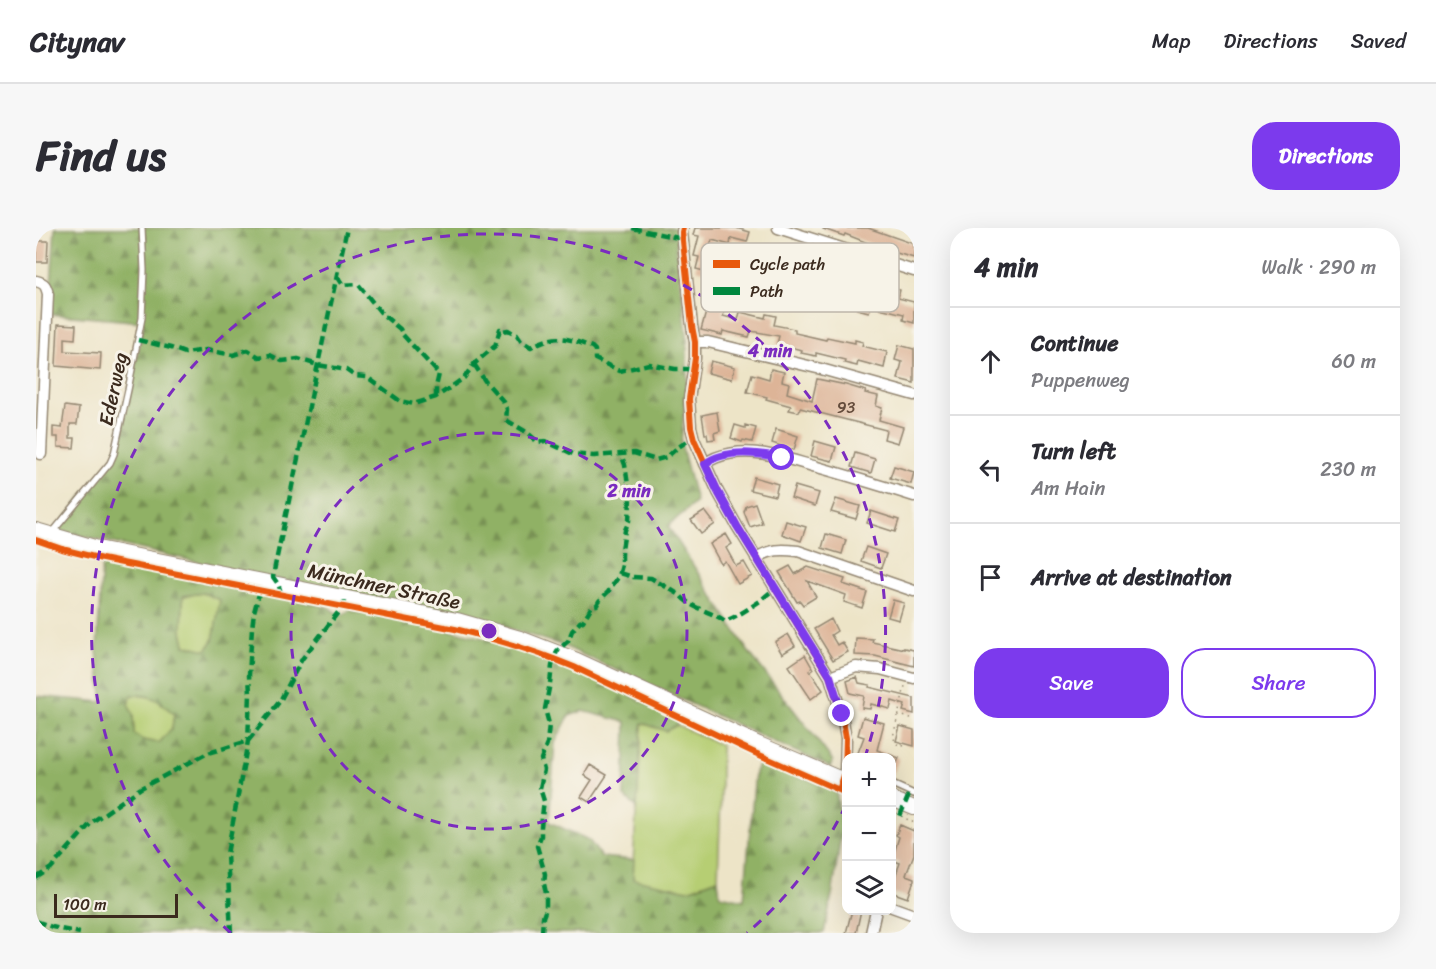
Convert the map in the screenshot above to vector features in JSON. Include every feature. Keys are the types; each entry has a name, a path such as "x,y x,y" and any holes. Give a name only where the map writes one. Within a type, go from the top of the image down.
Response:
{"main road":[{"name":"Münchner Straße","path":"36,530 98,548 240,581 456,625 557,651 791,763 842,780"},
{"path":"896,806 914,808"}],"street":[{"path":"683,228 695,342 694,369 689,399 694,439 718,492 756,558 830,676 842,714 846,753"},
{"path":"778,228 824,243"},
{"path":"899,267 914,272"},
{"path":"36,281 46,285 48,294 39,421 41,454"},
{"path":"695,342 708,342 821,369 914,395"},
{"path":"705,464 732,454 757,452 914,496"},
{"path":"756,558 769,551 783,549 798,551 914,591"},
{"path":"830,676 856,667 880,669 911,677"},
{"path":"896,909 914,915"},
{"path":"872,933 875,915"}],"lane":[{"name":"Ederweg","path":"50,535 110,463 114,454 142,318 144,270 142,228"},
{"path":"896,786 914,794"}],"path":[{"path":"904,746 897,744 893,736 897,714 911,677"},
{"path":"897,714 911,718"},
{"path":"895,807 914,821"}],"green space":[{"path":"55,228 678,228 676,245 687,335 687,381 681,443 696,502 668,526 748,651 833,761 830,767 564,646 502,626 459,613 260,576 56,530 115,455 120,441 144,322 49,314"},
{"path":"102,560 328,607 342,615 350,610 506,644 567,665 678,720 677,725 666,731 642,723 637,807 624,797 626,722 583,711 569,716 555,743 549,822 589,840 601,857 634,860 633,879 688,890 718,879 720,895 744,900 755,772 761,759 836,791 842,827 824,933 36,933 36,696 103,702 97,651","holes":["203,593 220,600 213,641 206,650 185,645 182,631 183,596","131,695 155,699 174,714 172,728 159,743 143,740 134,734 133,715 129,706"]},
{"path":"203,593 221,599 213,641 206,650 185,645 182,631 183,596"},
{"path":"131,695 155,699 174,714 172,728 159,743 143,740 134,734 133,715 129,706"},
{"path":"642,723 666,731 677,725 721,745 718,879 688,890 632,879"}],"building":[{"path":"695,228 736,228 750,232 747,242 731,238 730,243 712,240 711,243 701,243 701,270 696,269 699,257 694,256 699,236 693,235"},
{"path":"868,228 914,244 914,258 899,254 899,243 868,243 823,229"},
{"path":"36,241 48,241 47,262 36,262"},
{"path":"899,298 914,302 914,323 903,320 904,314 896,312 899,312"},
{"path":"724,312 723,316 738,320 740,312 765,318 766,314 776,316 774,325 795,329 795,333 826,340 827,337 855,343 855,340 863,342 862,346 887,352 884,368 858,361 857,366 844,363 845,360 816,353 816,356 801,353 802,350 777,344 779,336 751,331 749,337 723,331 722,335 701,330 707,313"},
{"path":"58,324 76,325 75,339 65,338 65,351 101,353 100,370 56,366"},
{"path":"899,345 914,349 914,383 898,379 902,362 895,360"},
{"path":"711,361 735,367 732,379 708,373"},
{"path":"771,369 784,372 782,381 789,383 787,393 812,401 817,379 846,385 878,396 876,406 882,408 879,420 903,427 898,443 884,439 886,430 800,408 799,412 789,410 791,406 747,392 752,374 769,379"},
{"path":"65,406 79,408 77,424 70,424 70,438 75,438 74,448 58,447 58,437 53,437 53,427 62,428"},
{"path":"717,412 720,431 714,433 715,439 708,440 702,415"},
{"path":"735,425 756,428 752,442 743,440 742,442 731,438"},
{"path":"776,429 798,436 794,450 772,443"},
{"path":"815,441 836,447 832,461 811,456"},
{"path":"855,453 875,459 871,473 851,467"},
{"path":"894,466 914,472 911,484 890,478"},
{"path":"754,477 778,484 775,496 750,490"},
{"path":"795,486 819,493 815,506 791,498"},
{"path":"836,499 860,506 856,519 831,512"},
{"path":"755,503 762,523 750,527 744,512 746,506"},
{"path":"705,511 715,524 701,534 691,520"},
{"path":"871,511 899,520 895,532 867,523"},
{"path":"786,521 806,527 801,541 782,534"},
{"path":"726,534 732,544 726,548 736,566 744,562 752,576 738,584 725,561 721,564 710,544"},
{"path":"826,534 846,540 842,554 822,548"},
{"path":"866,547 886,554 881,568 861,561"},
{"path":"790,566 795,574 808,567 845,579 843,584 867,592 862,608 844,602 846,595 807,581 816,597 803,605 800,601 797,602 779,572"},
{"path":"893,600 904,603 899,620 888,617"},
{"path":"831,619 837,631 831,635 837,645 842,642 848,652 833,660 814,629"},
{"path":"788,634 795,646 782,654 775,642"},
{"path":"856,638 873,639 872,642 914,650 914,666 875,656 855,655"},
{"path":"805,655 813,669 810,671 823,690 811,699 789,666"},
{"path":"857,677 859,683 870,685 869,687 914,698 914,714 903,711 905,705 892,701 890,709 871,704 870,709 862,708 864,696 850,693 847,681"},
{"path":"863,717 884,723 877,750 885,753 858,753 864,737 858,735"},
{"path":"900,726 914,730 914,746 896,741"},
{"path":"590,765 607,775 589,802 581,797 592,780 584,775"},
{"path":"900,825 914,831 914,854 906,875 914,880 908,898 896,894 896,874 900,863 896,862 899,837 896,835"},
{"path":"851,915 860,915 856,933 846,933"}],"marked path":[{"path":"282,595 273,577 347,228"},
{"path":"632,228 683,239"},
{"path":"337,276 343,285 358,284 382,314 400,329 439,374 436,397"},
{"path":"138,340 185,353 206,350 233,355 248,350 259,357 270,355 282,361 298,359 346,370 355,376 367,377 400,401 414,404 436,397 464,378 474,364 495,346 500,329 517,335 521,341 531,347 555,338 568,339 592,347 595,350 595,359 620,371 649,364 675,369 694,369"},
{"path":"474,364 485,381 504,402 507,409 506,420 537,442 545,441 573,454 594,456 634,453 656,460 667,457 677,448 694,439"},
{"path":"542,933 546,909 545,874 537,846 541,836 544,801 540,788 544,770 541,759 547,744 549,724 545,709 552,666 557,651 568,641 572,631 583,621 592,606 597,605 619,576 625,530 629,521 630,498 621,454"},
{"path":"620,573 633,577 651,578 695,607 725,621 747,610 775,590"},
{"path":"231,933 227,854 248,741 252,628 260,590"},
{"path":"36,878 51,868 92,822 141,788 208,753 248,741 280,701 302,659 343,606 345,597"},
{"path":"900,816 910,792"},
{"path":"36,921 80,933"}],"cycle path":[{"path":"683,228 695,342 689,399 694,439 718,492 737,526 830,677 842,715 846,738 845,773 839,790"},
{"path":"36,540 102,559 455,629 516,646 574,667 755,753 842,791"}],"route":[{"path":"782,458 757,452 732,454 705,464 737,526 830,676 842,714"}]}
